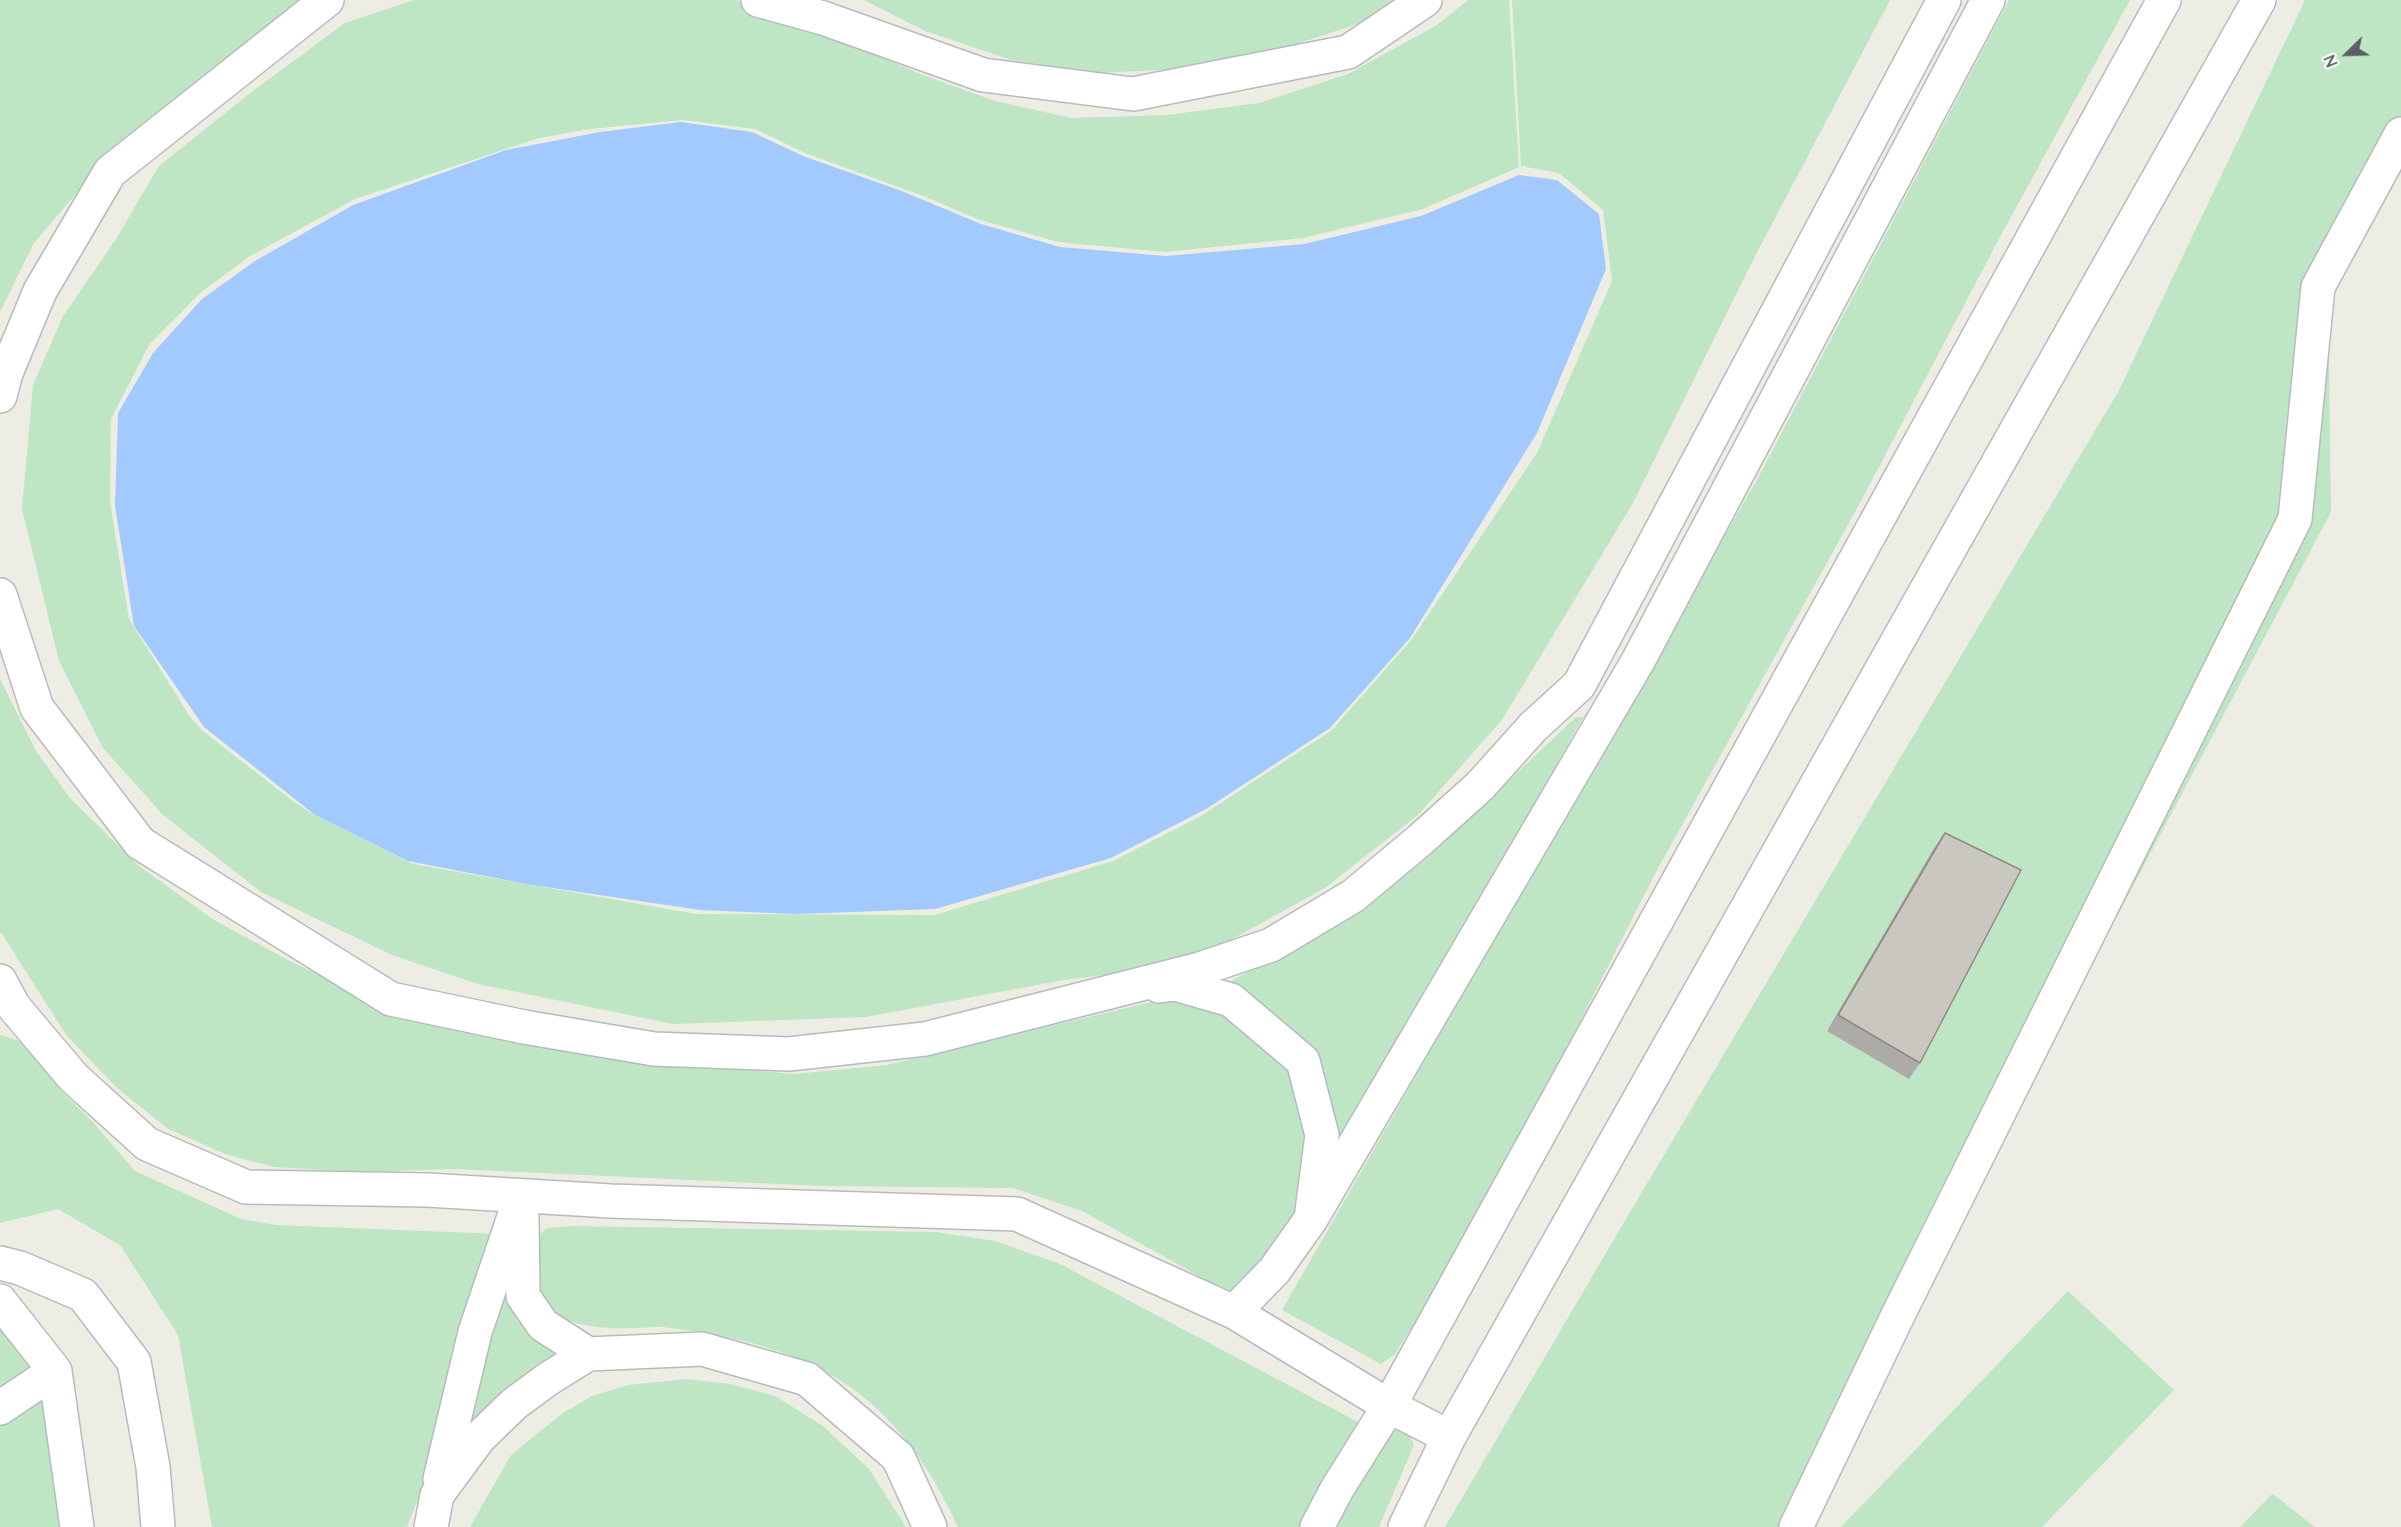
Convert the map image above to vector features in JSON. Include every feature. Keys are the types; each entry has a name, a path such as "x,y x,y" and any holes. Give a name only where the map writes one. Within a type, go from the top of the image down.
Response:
{"street":[{"path":"758,0 823,18 983,75 1133,94 1348,52 1425,0"},
{"path":"0,595 37,708 140,843 391,999 524,1027 654,1049 789,1054 925,1039 1200,969 1271,945 1353,896 1480,786 1533,727 1579,685 1944,0"},
{"path":"1234,1312 1274,1271 1311,1219 1638,661 1988,0"},
{"path":"1317,1527 1337,1489 1389,1406 2164,0"},
{"path":"1405,1527 1449,1437 2259,0"},
{"path":"0,396 6,373 40,291 110,172 329,2"},
{"path":"1796,1527 1899,1313 2295,519 2318,287 2401,134"},
{"path":"1113,991 1175,984 1231,1000 1303,1061 1322,1135 1311,1219"},
{"path":"5,1001 74,1077 147,1144 246,1187 427,1190 521,1196 1017,1214 1234,1312 1389,1406 1449,1437"},
{"path":"521,1196 523,1296 543,1324 588,1354"},
{"path":"431,1527 475,1332 521,1196"},
{"path":"0,1263 20,1268 83,1295 135,1362 153,1467 158,1527"},
{"path":"3,1310 55,1371 75,1526"},
{"path":"437,1494 479,1438 507,1411 548,1379 588,1354 702,1349 807,1379 898,1457 930,1527"},
{"path":"0,1408 55,1371"}],"green space":[{"path":"0,0 308,0 103,162 34,243 0,312"},
{"path":"414,0 736,0 766,9 923,75 995,101 1071,118 1167,115 1259,103 1348,74 1437,25 1468,0 1509,0 1519,167 1423,209 1303,238 1165,252 1058,242 980,220 926,197 805,153 755,129 682,120 590,129 539,138 355,199 250,256 200,293 149,345 111,419 110,502 129,619 190,717 203,731 294,802 315,815 413,864 696,914 935,915 1113,861 1201,816 1332,730 1412,639 1537,453 1612,281 1603,210 1559,173 1521,166 1512,0 1890,0 1752,262 1633,503 1502,720 1418,815 1325,888 1218,947 1120,973 1064,980 866,1017 673,1024 478,984 392,955 261,892 163,815 103,748 59,661 22,509 33,385 63,316 116,239 159,166 254,90 345,23"},
{"path":"864,0 1393,0 1360,23 1297,44 1180,69 1098,73 1011,60 925,31"},
{"path":"2009,0 2130,0 2001,235 1861,501 1656,872 1565,1051 1427,1304 1395,1354 1381,1364 1282,1310 1759,476"},
{"path":"2305,0 2401,0 2401,123 2328,286 2331,512 1794,1527 1445,1527 2118,392"},
{"path":"0,679 36,751 70,798 139,866 214,920 288,960 408,1017 596,1056 794,1074 887,1065 1164,999 1213,1012 1256,1031 1290,1072 1309,1117 1296,1211 1285,1233 1239,1293 1206,1280 1082,1211 1013,1188 821,1186 453,1169 359,1172 274,1167 228,1155 168,1129 116,1087 67,1036 0,931"},
{"path":"1576,717 1583,717 1321,1190 1305,1053 1214,990 1316,935 1385,891 1432,853"},
{"path":"0,1035 17,1040 30,1050 62,1092 92,1121 135,1171 241,1219 276,1225 499,1234 419,1497 407,1527 212,1527 178,1335 120,1245 58,1209 0,1223"},
{"path":"573,1226 936,1232 995,1241 1060,1264 1360,1423 1305,1527 958,1527 933,1479 906,1440 876,1408 842,1382 804,1361 762,1346 715,1335 663,1327 617,1328 576,1323 549,1308 538,1299 537,1237 547,1228"},
{"path":"501,1257 522,1294 587,1354 476,1437 458,1414"},
{"path":"2068,1291 2174,1390 2042,1527 1841,1527"},
{"path":"0,1325 37,1372 0,1397"},
{"path":"686,1379 731,1384 775,1396 823,1426 869,1469 906,1527 470,1527 511,1455 563,1413 592,1396 628,1385"},
{"path":"42,1388 63,1527 0,1527 0,1415"},
{"path":"1405,1424 1414,1445 1379,1527 1325,1527 1381,1436"},
{"path":"2273,1494 2315,1527 2240,1527"}],"water":[{"path":"681,122 752,132 803,156 899,190 981,224 1060,247 1166,256 1304,244 1421,216 1519,175 1557,180 1599,214 1606,269 1537,433 1410,638 1330,728 1206,809 1111,858 935,909 796,914 700,910 532,885 408,861 315,815 204,727 134,626 115,506 118,413 153,353 202,299 255,261 353,205 506,150 600,132"}],"building":[{"path":"1945,833 2021,870 1920,1063 1838,1015"}]}
